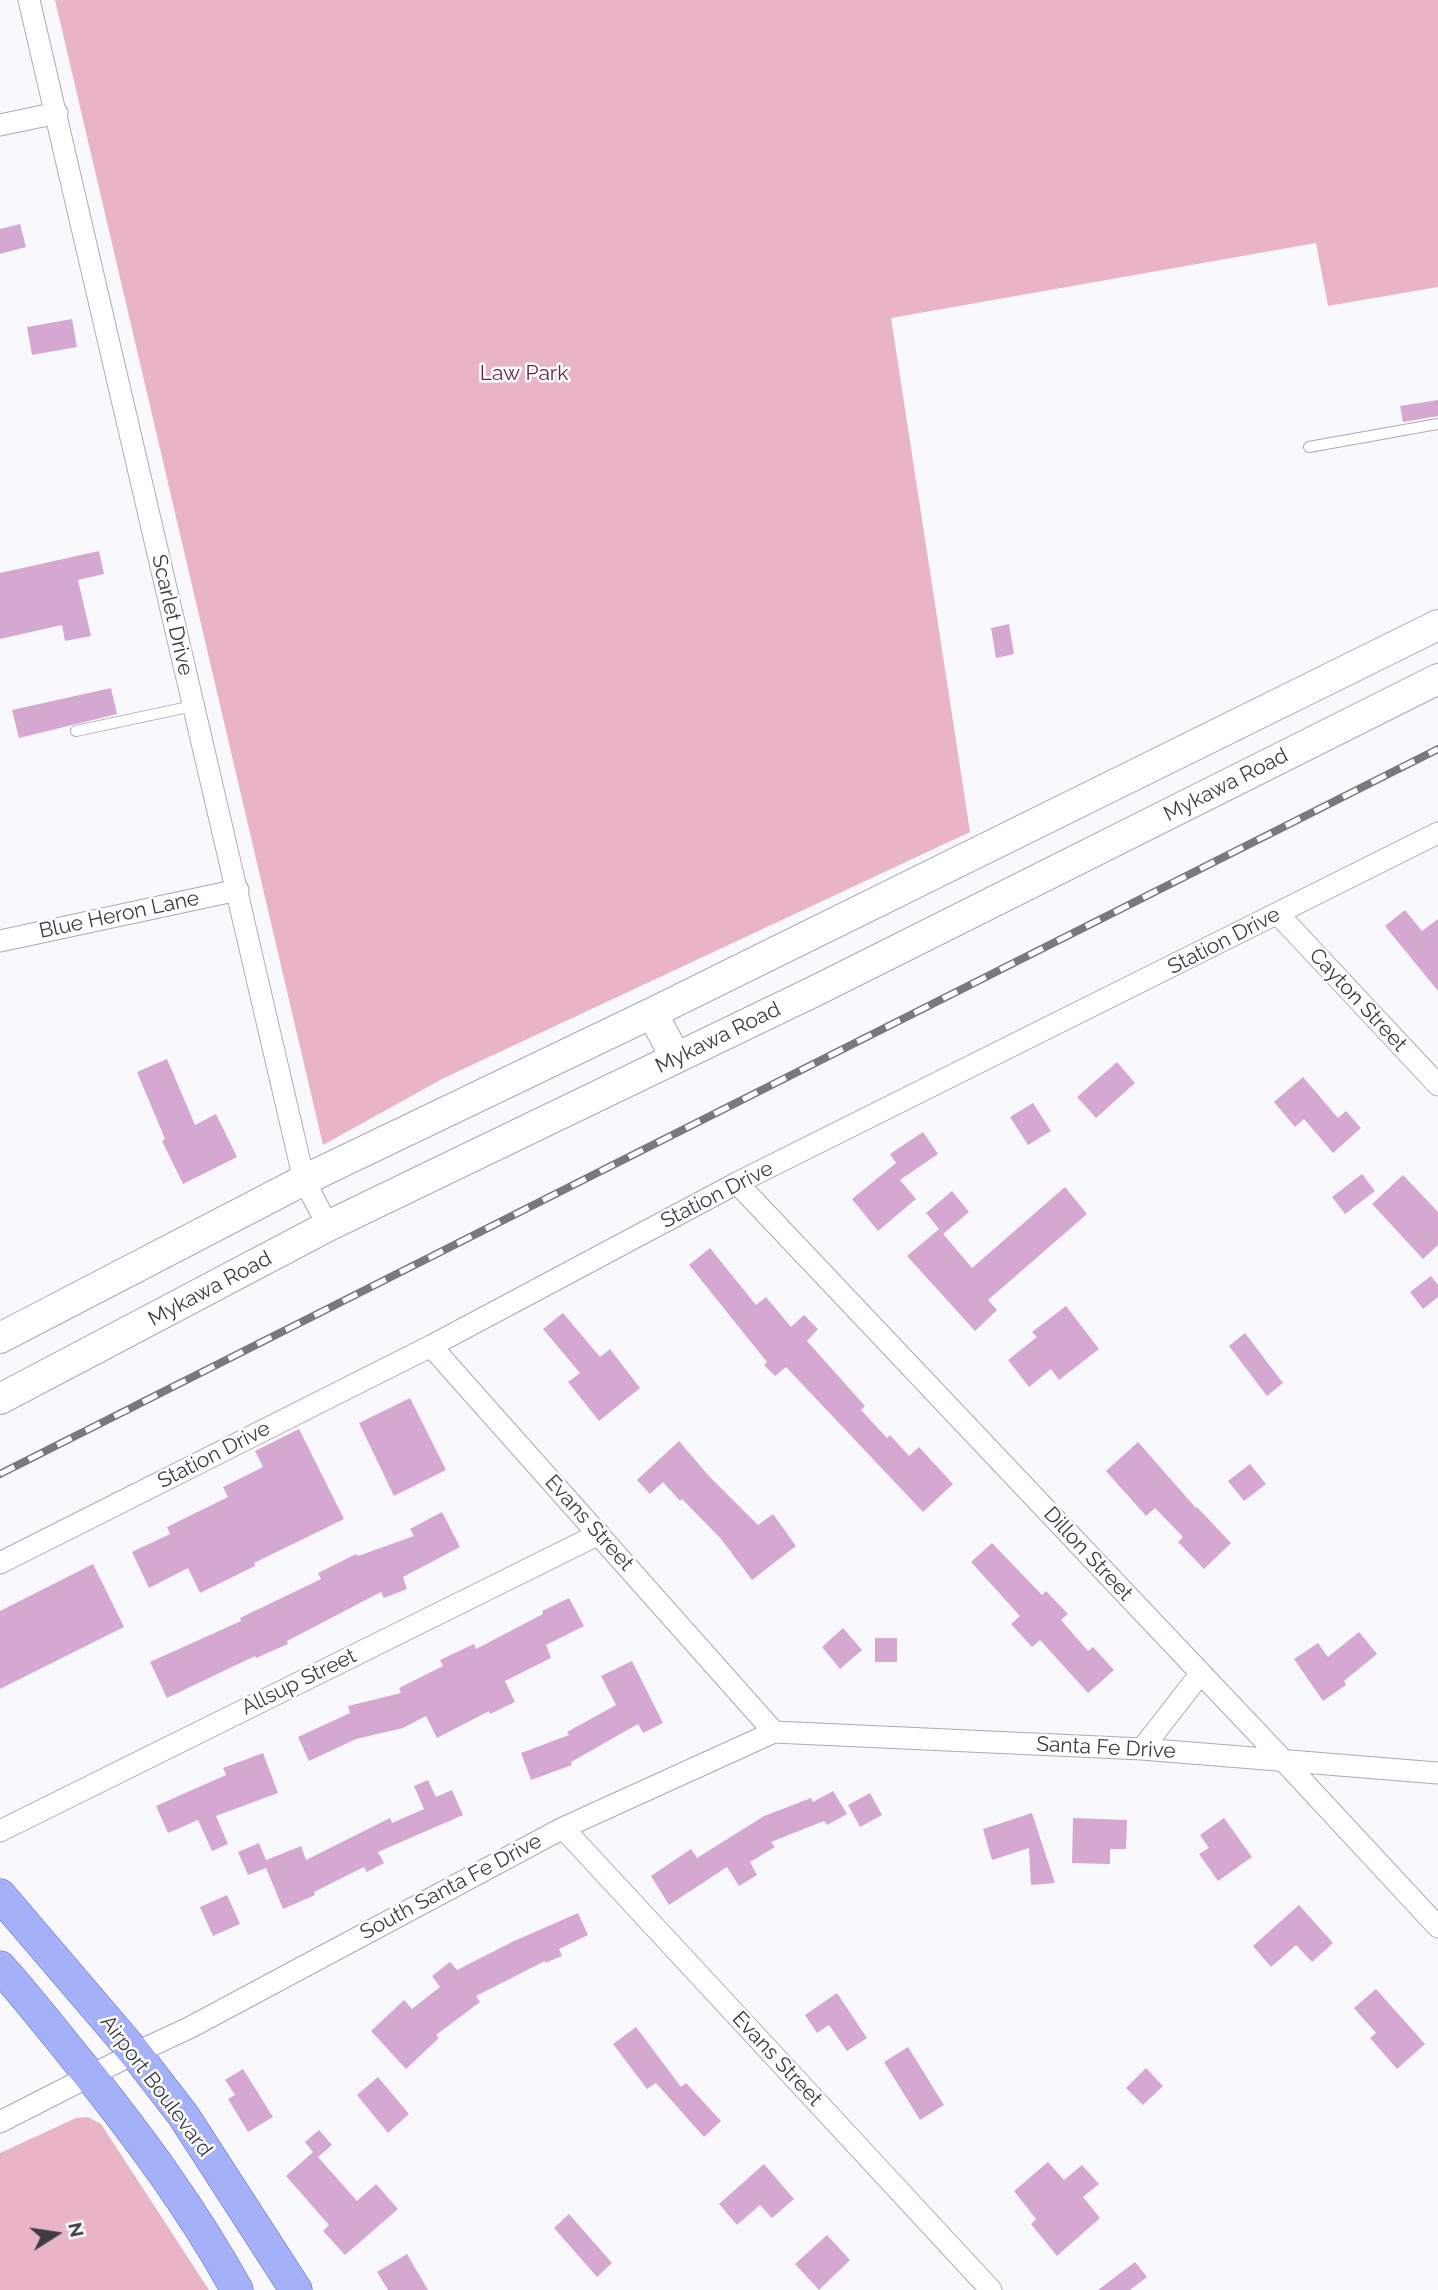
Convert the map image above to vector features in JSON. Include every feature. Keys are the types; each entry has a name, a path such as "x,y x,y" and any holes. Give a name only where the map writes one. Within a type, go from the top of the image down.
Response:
{"main road":[{"path":"0,1338 304,1180 652,1013 1438,625"},
{"path":"1336,676 1354,721"},
{"name":"Mykawa Road","path":"0,1399 328,1226 817,990 1438,679"},
{"path":"652,1013 676,1058"},
{"name":"Airport Boulevard","path":"0,1895 135,2053 183,2115 296,2290"},
{"path":"0,1968 127,2122 175,2190 237,2290"}],"street":[{"name":"Scarlet Drive","path":"29,0 304,1180 328,1226"},
{"path":"0,125 57,113"},
{"name":"Station Drive","path":"0,1563 430,1346 737,1183 1438,833"},
{"name":"Blue Heron Lane","path":"0,941 238,890"},
{"name":"Cayton Street","path":"1278,914 1438,1085"},
{"name":"Dillon Street","path":"737,1183 1438,1927"},
{"name":"Evans Street","path":"430,1346 774,1732"},
{"name":"Allsup Street","path":"0,1831 599,1534"},
{"path":"1142,1749 1201,1673"},
{"name":"Santa Fe Drive","path":"774,1732 1142,1749 1438,1773"},
{"name":"South Santa Fe Drive","path":"135,2053 189,2028 563,1828 774,1732"},
{"name":"Evans Street","path":"563,1828 991,2290"},
{"path":"0,2122 135,2053"}],"lane":[{"path":"1309,447 1438,424"},
{"path":"76,731 193,706"}],"green space":[{"name":"Law Park","path":"55,0 1438,0 1438,287 1328,306 1316,243 891,318 970,832 444,1078 323,1145"},
{"path":"88,2117 101,2124 209,2290 0,2290 0,2153 76,2118"}],"building":[{"path":"20,224 26,247 0,254 0,229"},
{"path":"72,319 77,347 32,355 27,327"},
{"path":"1438,400 1438,416 1403,422 1400,406"},
{"path":"99,551 104,574 78,580 91,636 65,641 62,625 0,639 0,573"},
{"path":"1009,624 1014,654 996,658 991,628"},
{"path":"111,688 117,714 19,738 12,710"},
{"path":"1405,910 1422,931 1438,919 1438,991 1385,926"},
{"path":"167,1059 195,1125 216,1114 237,1157 183,1184 162,1141 165,1139 137,1072"},
{"path":"1117,1062 1135,1083 1096,1118 1077,1097"},
{"path":"1303,1077 1338,1118 1346,1111 1361,1128 1333,1153 1304,1119 1295,1127 1274,1102"},
{"path":"1033,1103 1051,1131 1028,1145 1010,1117"},
{"path":"923,1132 938,1154 900,1180 916,1199 878,1231 852,1199 896,1163 890,1154"},
{"path":"1362,1174 1375,1191 1345,1214 1332,1197"},
{"path":"1403,1175 1438,1212 1438,1245 1423,1259 1372,1204"},
{"path":"1065,1187 1087,1214 988,1300 997,1310 975,1331 907,1256 939,1229 972,1268"},
{"path":"952,1191 969,1212 943,1234 926,1213"},
{"path":"710,1248 756,1305 766,1297 791,1327 804,1315 818,1329 807,1341 865,1406 861,1410 887,1438 890,1435 909,1456 919,1447 953,1484 923,1512 786,1367 775,1376 764,1365 767,1362 689,1265"},
{"path":"1431,1276 1438,1285 1438,1297 1423,1309 1410,1292"},
{"path":"1066,1306 1099,1349 1059,1380 1051,1369 1029,1387 1008,1360 1037,1337 1032,1332"},
{"path":"563,1313 600,1357 610,1349 640,1388 599,1421 568,1382 580,1373 543,1329"},
{"path":"1245,1333 1283,1383 1267,1396 1229,1346"},
{"path":"410,1398 446,1470 394,1496 359,1423"},
{"path":"299,1429 344,1519 200,1593 188,1568 149,1588 132,1552 170,1534 167,1527 228,1497 223,1487 263,1467 255,1451"},
{"path":"679,1441 708,1475 758,1525 773,1514 796,1546 752,1580 721,1539 663,1482 650,1494 637,1480"},
{"path":"1138,1442 1231,1543 1204,1569 1178,1542 1183,1537 1155,1508 1146,1516 1106,1471"},
{"path":"1250,1464 1266,1484 1244,1501 1228,1481"},
{"path":"442,1512 460,1547 403,1577 407,1589 384,1598 381,1592 287,1641 288,1644 256,1658 255,1656 167,1698 150,1662 241,1621 240,1618 321,1579 318,1573 356,1554 358,1556 414,1536 410,1529"},
{"path":"992,1543 1042,1595 1046,1591 1068,1614 1061,1620 1088,1651 1093,1647 1114,1670 1088,1693 1040,1640 1032,1647 1011,1624 1020,1616 971,1562"},
{"path":"93,1564 124,1627 0,1689 0,1611"},
{"path":"569,1598 584,1626 546,1645 551,1658 505,1681 515,1702 490,1714 489,1711 437,1738 426,1716 403,1728 356,1739 309,1761 298,1737 350,1713 348,1706 401,1693 399,1688 443,1666 440,1660 474,1644 476,1649"},
{"path":"843,1628 862,1650 840,1669 822,1647"},
{"path":"1359,1632 1377,1654 1344,1681 1346,1685 1323,1701 1294,1659 1318,1643 1328,1657"},
{"path":"875,1638 897,1638 897,1662 875,1662"},
{"path":"632,1661 663,1723 643,1733 638,1724 571,1762 572,1765 531,1780 521,1753 569,1735 567,1732 616,1705 601,1676"},
{"path":"263,1753 278,1793 216,1816 228,1844 212,1851 198,1820 168,1833 156,1806 226,1775 223,1768"},
{"path":"428,1780 436,1797 452,1790 463,1815 378,1852 384,1863 367,1872 364,1867 314,1892 315,1895 283,1909 266,1868 248,1875 238,1852 259,1843 266,1860 301,1846 306,1860 390,1818 392,1823 424,1809 414,1786"},
{"path":"833,1791 847,1814 827,1825 824,1821 771,1842 775,1847 750,1862 757,1875 739,1886 727,1867 669,1905 651,1876 691,1849 697,1858 764,1816 811,1798 813,1802"},
{"path":"870,1793 882,1815 860,1827 848,1805"},
{"path":"1032,1813 1055,1883 1031,1885 1029,1848 992,1860 983,1829"},
{"path":"1073,1818 1127,1820 1126,1849 1110,1849 1110,1864 1072,1863"},
{"path":"1224,1818 1252,1857 1218,1881 1199,1854 1209,1848 1200,1835"},
{"path":"227,1895 240,1924 213,1936 200,1907"},
{"path":"1299,1905 1333,1943 1312,1962 1296,1945 1271,1967 1253,1946"},
{"path":"578,1913 588,1935 559,1949 562,1956 545,1961 476,1996 480,2002 436,2035 439,2038 406,2069 371,2031 404,2000 412,2009 440,1987 432,1976 450,1962 457,1970"},
{"path":"1376,1989 1425,2044 1397,2069 1370,2038 1376,2033 1354,2008"},
{"path":"837,1993 867,2038 847,2051 829,2025 817,2033 805,2015"},
{"path":"636,2027 681,2087 686,2083 721,2121 704,2137 656,2083 647,2089 613,2044"},
{"path":"908,2047 944,2105 920,2120 884,2062"},
{"path":"1146,2068 1163,2086 1143,2105 1126,2088"},
{"path":"243,2069 273,2117 248,2132 228,2099 235,2095 225,2080"},
{"path":"378,2077 409,2114 388,2133 357,2095"},
{"path":"319,2130 332,2145 318,2157 357,2201 376,2184 398,2209 345,2255 323,2231 329,2225 286,2176 313,2152 305,2142"},
{"path":"1048,2162 1064,2180 1082,2165 1099,2184 1083,2197 1100,2218 1057,2256 1031,2224 1036,2219 1014,2191"},
{"path":"764,2164 794,2199 772,2218 760,2205 737,2225 719,2204"},
{"path":"569,2214 612,2263 597,2277 554,2228"},
{"path":"827,2235 850,2260 819,2290 795,2264"},
{"path":"407,2254 428,2290 388,2290 377,2272"},
{"path":"1135,2262 1147,2277 1130,2290 1098,2290"}],"railway":[{"path":"0,1474 1438,749"}]}
